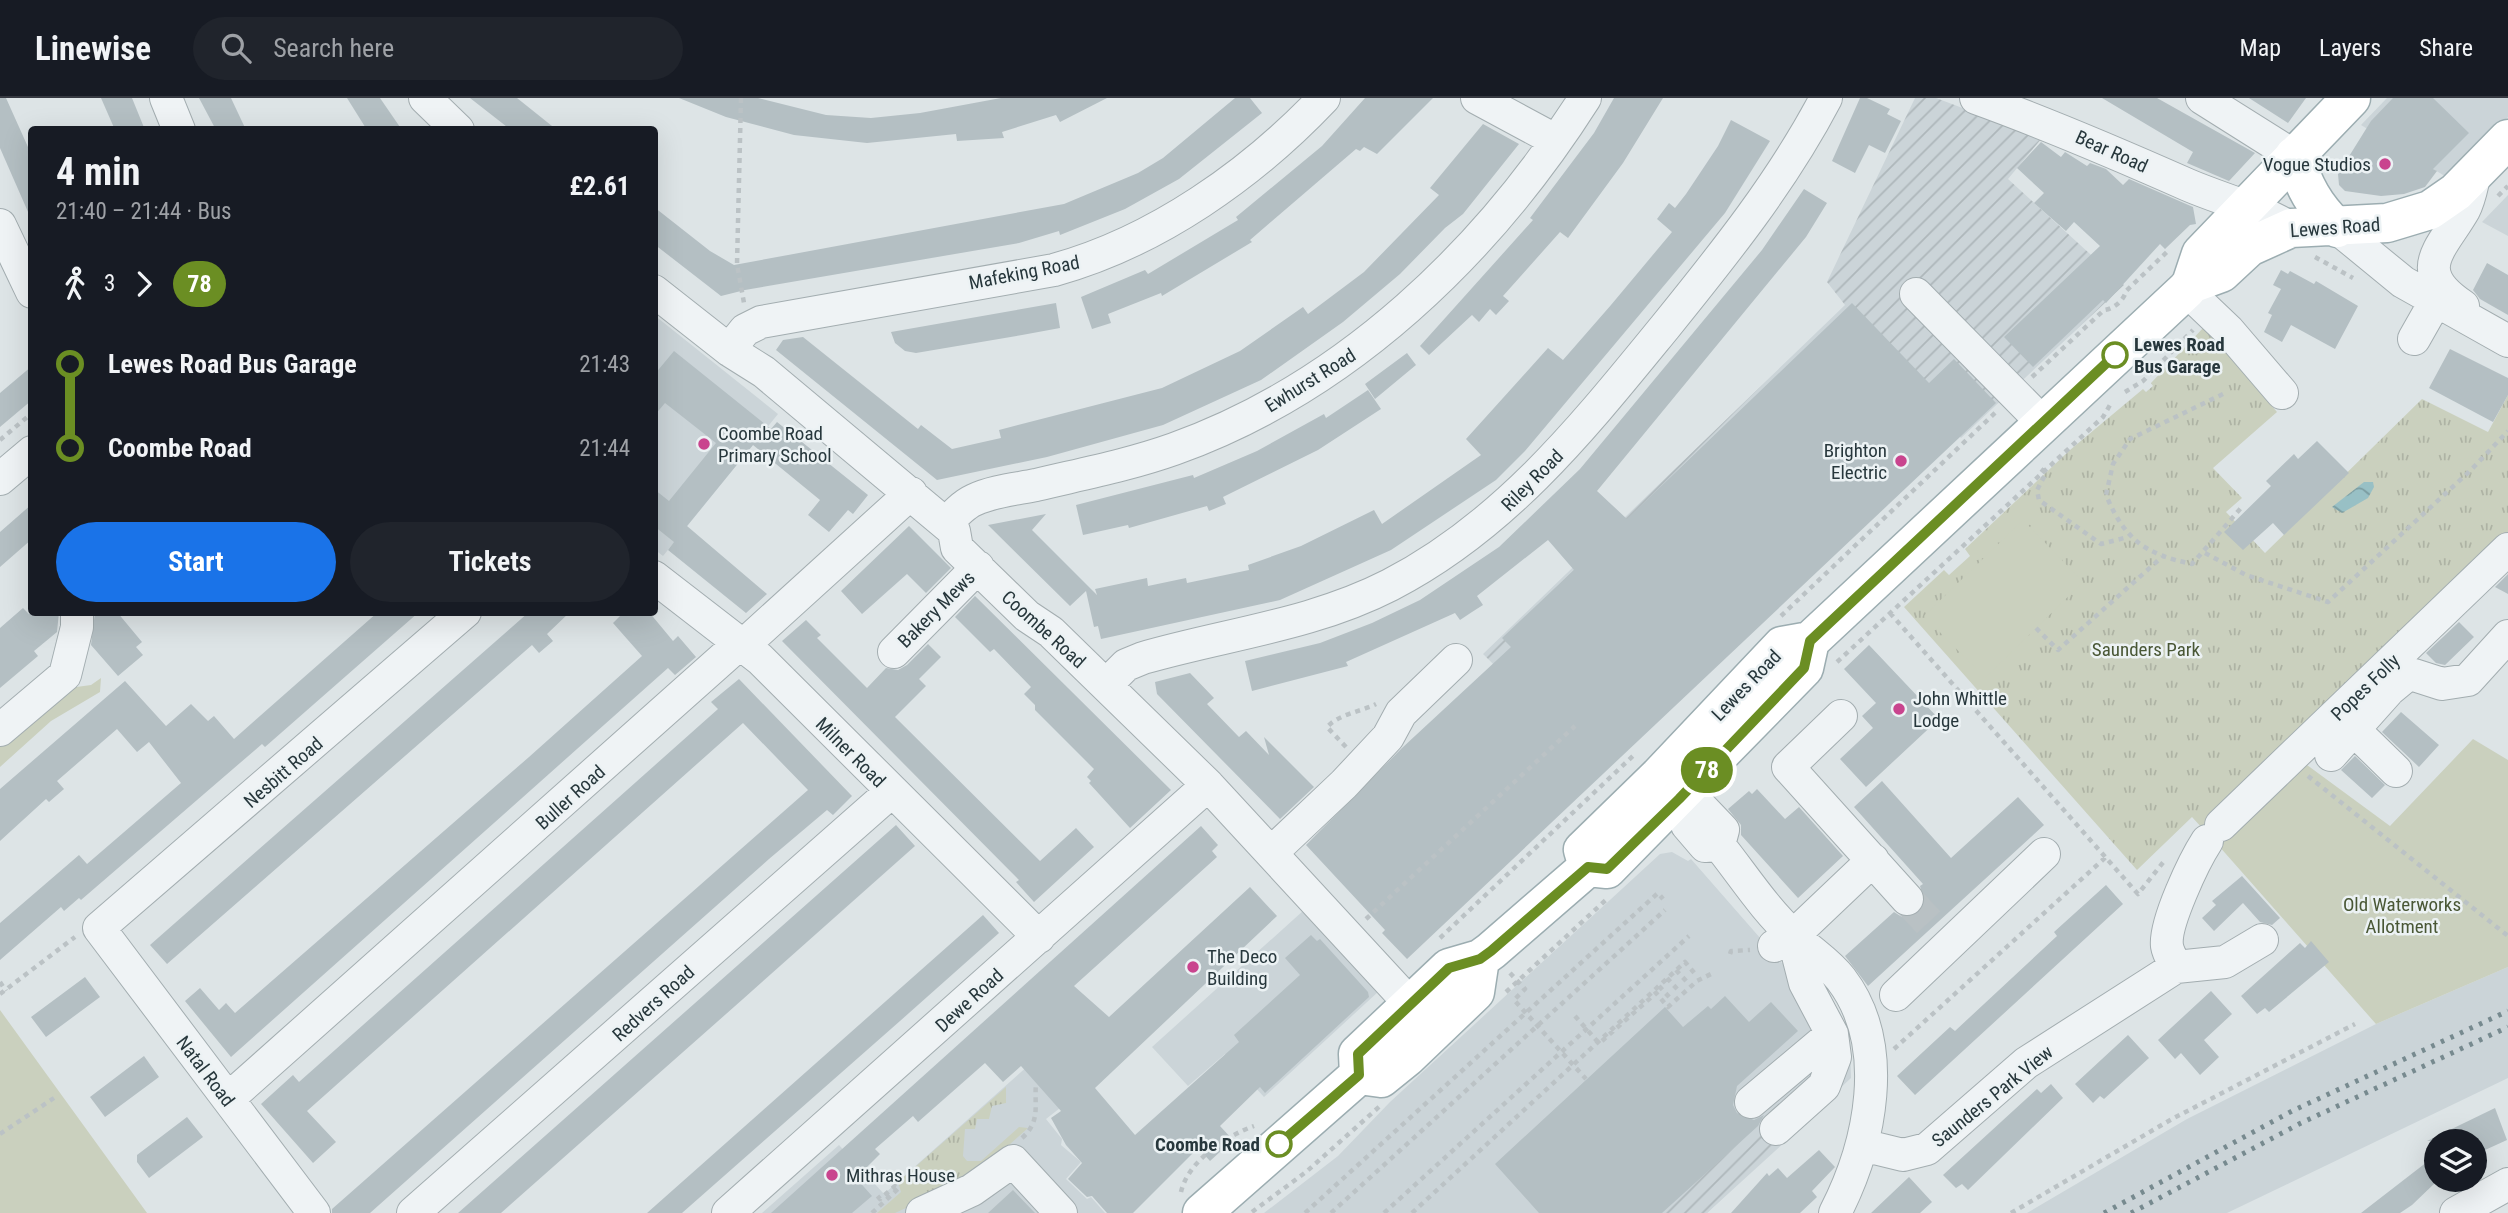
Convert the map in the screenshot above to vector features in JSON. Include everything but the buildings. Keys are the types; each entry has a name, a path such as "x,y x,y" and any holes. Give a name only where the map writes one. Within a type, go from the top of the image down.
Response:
{"main road":[{"name":"Lewes Road","path":"2196,295 2201,254 2351,98"},
{"name":"Lewes Road","path":"1359,1075 1358,1054 1449,968 1480,959 1602,879 1607,869 1676,795 1782,646 1821,653 1879,601 2034,447 2249,247 2291,228 2337,228 2396,222 2423,212 2446,200 2508,139"},
{"path":"2294,156 2304,185 2317,209 2337,228"},
{"path":"1202,1213 1359,1075 1381,1078 1436,1031 1475,992 1480,959"}],"street":[{"path":"166,98 177,126"},
{"path":"425,98 454,126"},
{"name":"Mafeking Road","path":"729,349 745,330 761,322 1054,270 1085,261 1182,213 1251,164 1324,98"},
{"path":"1477,98 1555,140"},
{"name":"Ewhurst Road","path":"946,524 974,500 1124,465 1220,432 1344,361 1422,295 1470,245 1555,140 1585,98"},
{"name":"Riley Road","path":"1105,685 1126,665 1143,658 1284,625 1356,601 1433,560 1490,521 1584,426 1702,281 1762,205 1826,98"},
{"name":"Bear Road","path":"1976,98 2078,136 2202,191 2248,205 2291,228"},
{"path":"2202,98 2294,156"},
{"path":"2475,173 2465,209 2436,251 2433,265 2440,288 2486,320 2502,338"},
{"path":"0,225 28,284"},
{"path":"2337,228 2384,268 2435,302 2502,338"},
{"name":"Coombe Road","path":"658,294 729,349 764,372 954,531 957,548 1208,785 1436,1031"},
{"path":"1916,294 2034,447"},
{"path":"2196,295 2282,393"},
{"path":"2414,338 2435,302"},
{"path":"0,479 28,456"},
{"name":"Buller Road","path":"228,1099 738,645 748,641 911,493"},
{"name":"Popes Folly","path":"2176,967 2167,946 2170,928 2194,860 2214,833 2288,760 2409,661 2508,549"},
{"name":"Bakery Mews","path":"894,652 978,567"},
{"name":"Milner Road","path":"658,580 768,667 1039,937"},
{"path":"0,730 59,681 69,666 77,627 76,616"},
{"name":"Nesbitt Road","path":"99,928 460,616"},
{"path":"2331,755 2389,690 2406,676 2409,661 2442,684 2468,680 2507,640"},
{"path":"1271,853 1344,784 1388,737 1401,713 1456,660"},
{"path":"1841,716 1788,767 1907,899"},
{"path":"2354,730 2396,771"},
{"name":"Dewe Road","path":"728,1213 1208,785"},
{"name":"Redvers Road","path":"413,1213 891,792"},
{"path":"1676,795 1687,825 1705,846 1719,845 1774,942 1805,983 1832,1034 1835,1056 1829,1078 1818,1092 1776,1129"},
{"path":"1896,995 1941,936 2044,854"},
{"path":"1774,942 1873,860"},
{"name":"Natal Road","path":"99,928 314,1213"},
{"name":"Saunders Park View","path":"1863,1145 1903,1155 1927,1149 2026,1063 2176,967 2225,962 2262,940"},
{"path":"1774,942 1830,966 1853,998 1863,1020 1871,1069 1863,1145 1835,1213"},
{"path":"1751,1102 1832,1034"},
{"path":"922,1213 972,1190 1013,1161 1061,1213"},
{"path":"2456,1213 2508,1184"}],"path":[{"path":"741,98 737,264 744,300"},
{"path":"1821,653 1879,601 2034,447 2103,417 2109,406 2131,386 2143,381 2196,295"},
{"path":"2223,394 2130,439 2120,450 2106,495 2128,537 2162,557 2192,564 2205,553 2223,526 2241,508"},
{"path":"0,440 28,416"},
{"path":"2205,553 2246,575 2328,601 2471,470 2508,432"},
{"path":"2034,447 2046,473 2037,490 2039,500 2101,544 2128,537"},
{"path":"2036,628 2058,650 2162,557"},
{"path":"1879,601 2138,894 2170,854"},
{"path":"1347,936 1575,726"},
{"path":"2288,760 2508,936"},
{"path":"1871,1069 2106,857"},
{"path":"1498,1000 1602,879"},
{"path":"1305,1213 1658,893 1663,898"},
{"path":"1331,1213 1665,910"},
{"path":"0,994 74,938 99,928"},
{"path":"1384,1213 1689,936"},
{"path":"1730,954 1731,951 1748,951 1774,942"},
{"path":"1412,1213 1685,962 1696,975"},
{"path":"1676,970 1688,982"},
{"path":"1572,1065 1656,993 1668,1007 1697,981 1715,972"},
{"path":"1667,978 1678,990"},
{"path":"0,982 6,991"},
{"path":"1659,986 1670,998"},
{"path":"1522,991 1514,1000 1586,1079"},
{"path":"1575,1016 1597,1041"},
{"path":"2011,1213 2172,1119 2355,1024"},
{"path":"0,1134 54,1098"},
{"path":"1251,1213 1306,1172 1387,1101"},
{"path":"872,1213 899,1188 895,1186 880,1199 875,1193"}],"shaded area":[{"name":"Lewes Road Bus Garage","path":"1915,98 1936,98 2042,138 2008,179 2124,285 1961,438 1927,403 1563,733 1483,654 1845,305 1827,282"},
{"path":"2387,98 2508,98 2508,117 2448,178 2361,125"},
{"path":"2508,195 2508,236 2482,222"},
{"name":"Coombe Road Primary School","path":"658,318 778,414 663,556 658,552"},
{"path":"1672,852 1688,861 1691,859 1782,963 1816,974 1840,1013 1850,1047 1851,1078 1707,1213 1264,1213 1338,1156 1390,1102 1660,854"},
{"path":"1304,910 1379,991 1264,1097 1225,1054 1188,1086 1152,1047"},
{"path":"2508,967 2508,1078 2227,1213 2027,1213 2187,1119 2376,1024"},
{"path":"1066,1032 1060,1108 1046,1119 1062,1139 1061,1145 1081,1162 1066,1179 1087,1199 1091,1197 1105,1213 762,1213 839,1145 884,1194"},
{"path":"1766,1118 1786,1141 1707,1213 1662,1213"}],"green space":[{"name":"Saunders Park","path":"2204,327 2277,412 2213,468 2242,498 2226,512 2265,553 2422,399 2488,432 2508,395 2508,537 2203,829 2192,817 2137,870 1904,607 1944,570 1949,575 1970,556 1965,549 2070,450 2143,389 2146,392 2153,386 2151,383"},
{"path":"2023,520 2083,582 1985,678 1924,616"},
{"path":"101,678 100,692 51,721 0,767 0,745 69,688 91,685"},
{"name":"Old Waterworks Allotment","path":"2473,739 2508,760 2508,967 2376,1024 2218,845 2307,765 2390,826"},
{"path":"0,1010 147,1213 0,1213"},
{"path":"1006,1087 1006,1103 992,1106 989,1119 977,1119 975,1129 965,1129 963,1156 967,1161 981,1161 1019,1127 1028,1128 972,1178 895,1213 877,1213 901,1192 898,1182"}],"water":[{"path":"2364,482 2373,482 2374,487 2368,498 2342,513 2332,507"}],"tunnel":[{"path":"1907,899 1933,927"}],"railway":[{"path":"2104,1213 2292,1111 2508,1011"},
{"path":"2131,1213 2301,1123 2508,1027"}],"bus line":[{"name":"78","path":"1279,1144 1359,1075 1358,1054 1449,968 1480,959 1588,867 1607,869 1679,799 1804,668 1810,641 2115,355"}],"place":[{"name":"Vogue Studios","path":"2385,164"},
{"name":"Lewes Road Bus Garage","path":"2115,355"},
{"name":"Coombe Road Primary School","path":"704,444"},
{"name":"Brighton Electric","path":"1901,461"},
{"name":"John Whittle Lodge","path":"1899,709"},
{"name":"The Deco Building","path":"1193,967"},
{"name":"Coombe Road","path":"1279,1144"},
{"name":"Mithras House","path":"832,1175"}]}
